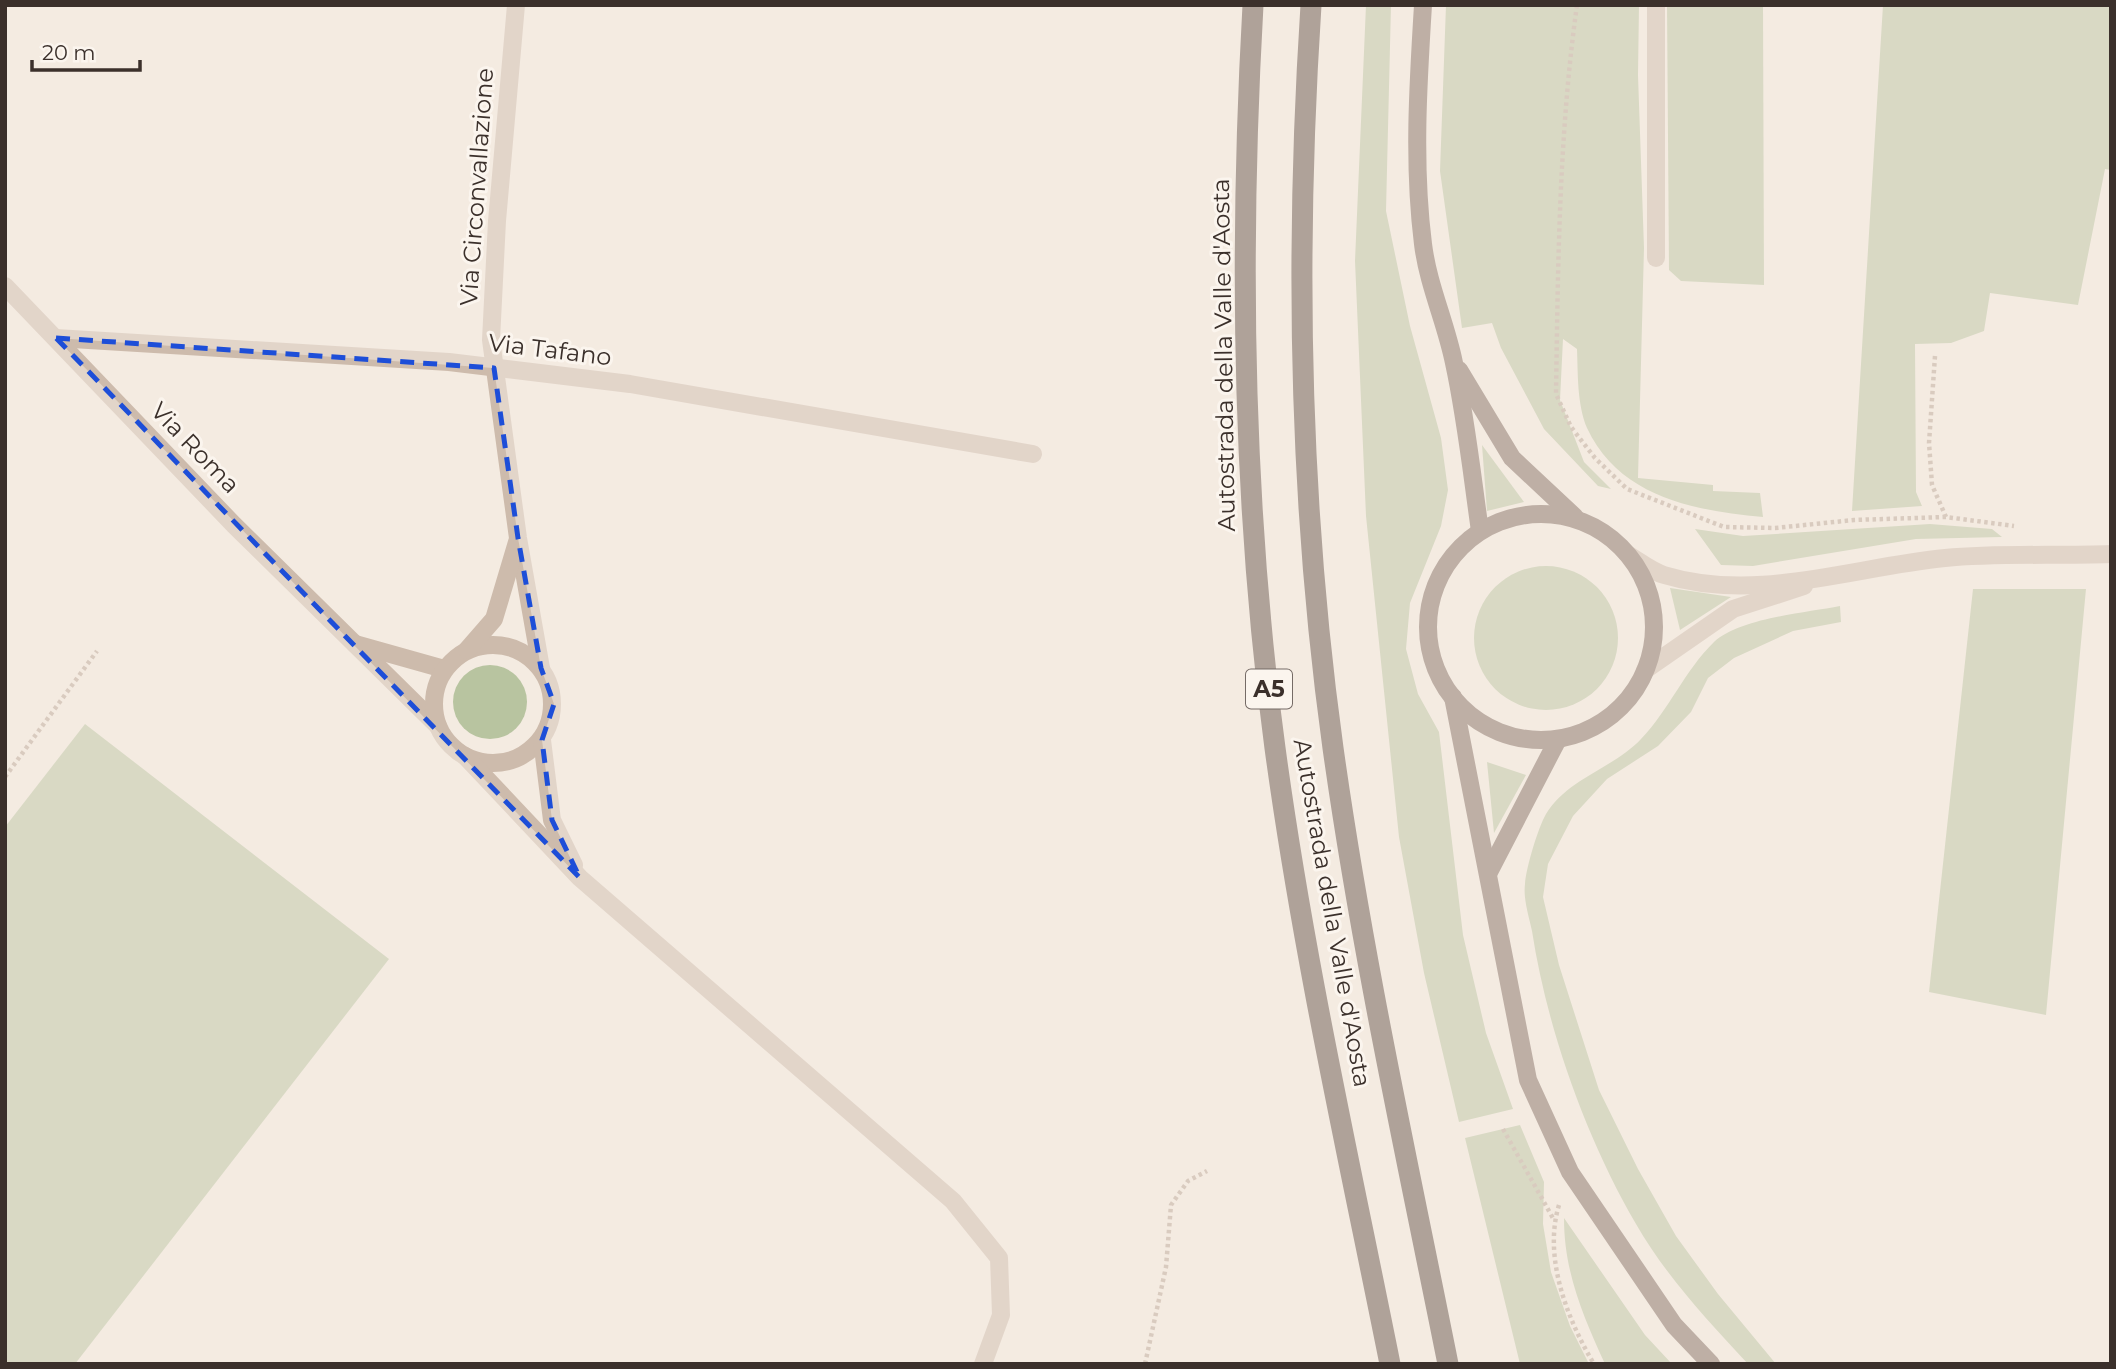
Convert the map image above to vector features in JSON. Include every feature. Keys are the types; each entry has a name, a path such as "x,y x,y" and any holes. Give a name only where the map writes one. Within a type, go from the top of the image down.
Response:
{"highway":[{"name":"Autostrada della Valle d'Aosta","path":"1253,5 1243,258 1256,566 1275,745 1298,901 1390,1364"},
{"name":"Autostrada della Valle d'Aosta","path":"1311,5 1306,91 1303,257 1306,430 1314,560 1332,745 1358,910 1448,1364"}],"main road":[{"path":"1423,5 1417,163 1422,234 1435,300 1454,361 1480,531"},
{"path":"1454,361 1512,457 1578,520"},
{"path":"1453,697 1476,718 1498,730 1557,741 1581,734 1605,721 1631,695 1645,670 1652,649 1653,621 1650,602 1627,554 1604,533 1578,520 1551,514 1523,515 1480,531 1461,547 1445,567 1433,593 1428,623 1432,657 1453,697 1489,872 1503,964 1528,1080 1570,1172 1674,1325 1711,1364"},
{"path":"1489,872 1557,741"}],"street":[{"name":"Via Circonvallazione","path":"516,5 497,221 491,340 518,538 541,668"},
{"path":"1656,5 1657,258"},
{"name":"Via Roma","path":"5,286 351,643 438,726"},
{"name":"Via Tafano","path":"56,338 449,362 630,384 1033,454"},
{"name":"Via Circonvallazione","path":"467,650 494,619 518,538"},
{"path":"1627,554 1661,574 1701,583 1826,578 1946,558 2111,554"},
{"path":"1645,670 1733,609 1826,578"},
{"path":"351,643 444,669"},
{"path":"465,756 481,762 514,760 529,752 542,740 550,723 554,704 550,685 541,668 526,654 507,646 487,644 467,650 444,669 436,687 433,707 438,726 449,744 465,756 580,878 953,1201 999,1258 1001,1315 983,1364"},
{"path":"542,740 552,820 580,878"}],"path":[{"path":"1577,5 1568,68 1563,158 1556,394 1571,427 1595,458 1627,489 1724,527 1775,528 1854,520 1946,517 2013,525 2062,556"},
{"path":"1935,356 1928,443 1932,485 1946,517"},
{"path":"5,777 97,651"},
{"path":"1503,1129 1554,1221"},
{"path":"1145,1364 1166,1267 1171,1205 1188,1181 1207,1171"},
{"path":"1570,1172 1554,1221 1555,1269 1594,1364"}],"highlighted area":[{"path":"56,338 494,368 518,538 541,668 554,704 542,740 552,820 580,878"}],"green space":[{"path":"1366,5 1391,5 1386,211 1410,326 1441,438 1448,490 1441,526 1410,603 1406,649 1418,694 1439,732 1463,935 1486,1033 1513,1109 1459,1122 1424,973 1399,837 1366,516 1355,261"},
{"path":"1446,5 1639,5 1638,75 1644,248 1638,478 1713,485 1713,491 1760,493 1763,517 1686,504 1639,485 1618,470 1601,451 1587,428 1580,399 1577,349 1563,339 1560,400 1584,462 1611,489 1598,486 1544,429 1501,348 1492,323 1462,328 1440,171"},
{"path":"1667,5 1763,5 1764,285 1681,281 1669,270"},
{"path":"1883,5 2111,5 2111,170 2105,169 2078,305 1990,293 1984,331 1951,343 1915,344 1916,492 1922,506 1852,511"},
{"path":"1482,445 1524,502 1487,511"},
{"path":"1930,524 1992,529 2002,537 1916,539 1753,566 1721,565 1695,529 1743,536"},
{"path":"1546,566 1574,571 1597,587 1613,610 1618,638 1613,666 1597,689 1574,705 1546,710 1518,705 1495,689 1479,666 1474,638 1479,610 1495,587 1518,571"},
{"path":"1670,588 1731,597 1680,630"},
{"path":"1973,589 2086,589 2046,1015 1929,992"},
{"path":"1840,606 1841,622 1793,631 1734,658 1708,678 1691,712 1658,746 1607,779 1573,816 1548,864 1543,897 1559,965 1599,1090 1638,1169 1676,1236 1718,1294 1776,1364 1748,1364 1702,1314 1660,1262 1636,1224 1601,1156 1558,1044 1539,968 1525,884 1539,829 1555,802 1566,791 1618,758 1641,739 1694,665 1714,642 1725,634 1756,622"},
{"path":"490,665 504,668 516,676 524,688 527,702 524,716 516,728 504,736 490,739 476,736 464,728 456,716 453,702 456,688 464,676 476,668"},
{"path":"85,724 389,959 75,1364 5,1364 5,827"},
{"path":"1487,762 1526,775 1494,833"},
{"path":"1520,1125 1544,1182 1543,1224 1551,1272 1570,1326 1589,1364 1520,1364 1465,1138"},
{"path":"1564,1218 1645,1335 1672,1364 1605,1364 1576,1293 1567,1257"}]}
